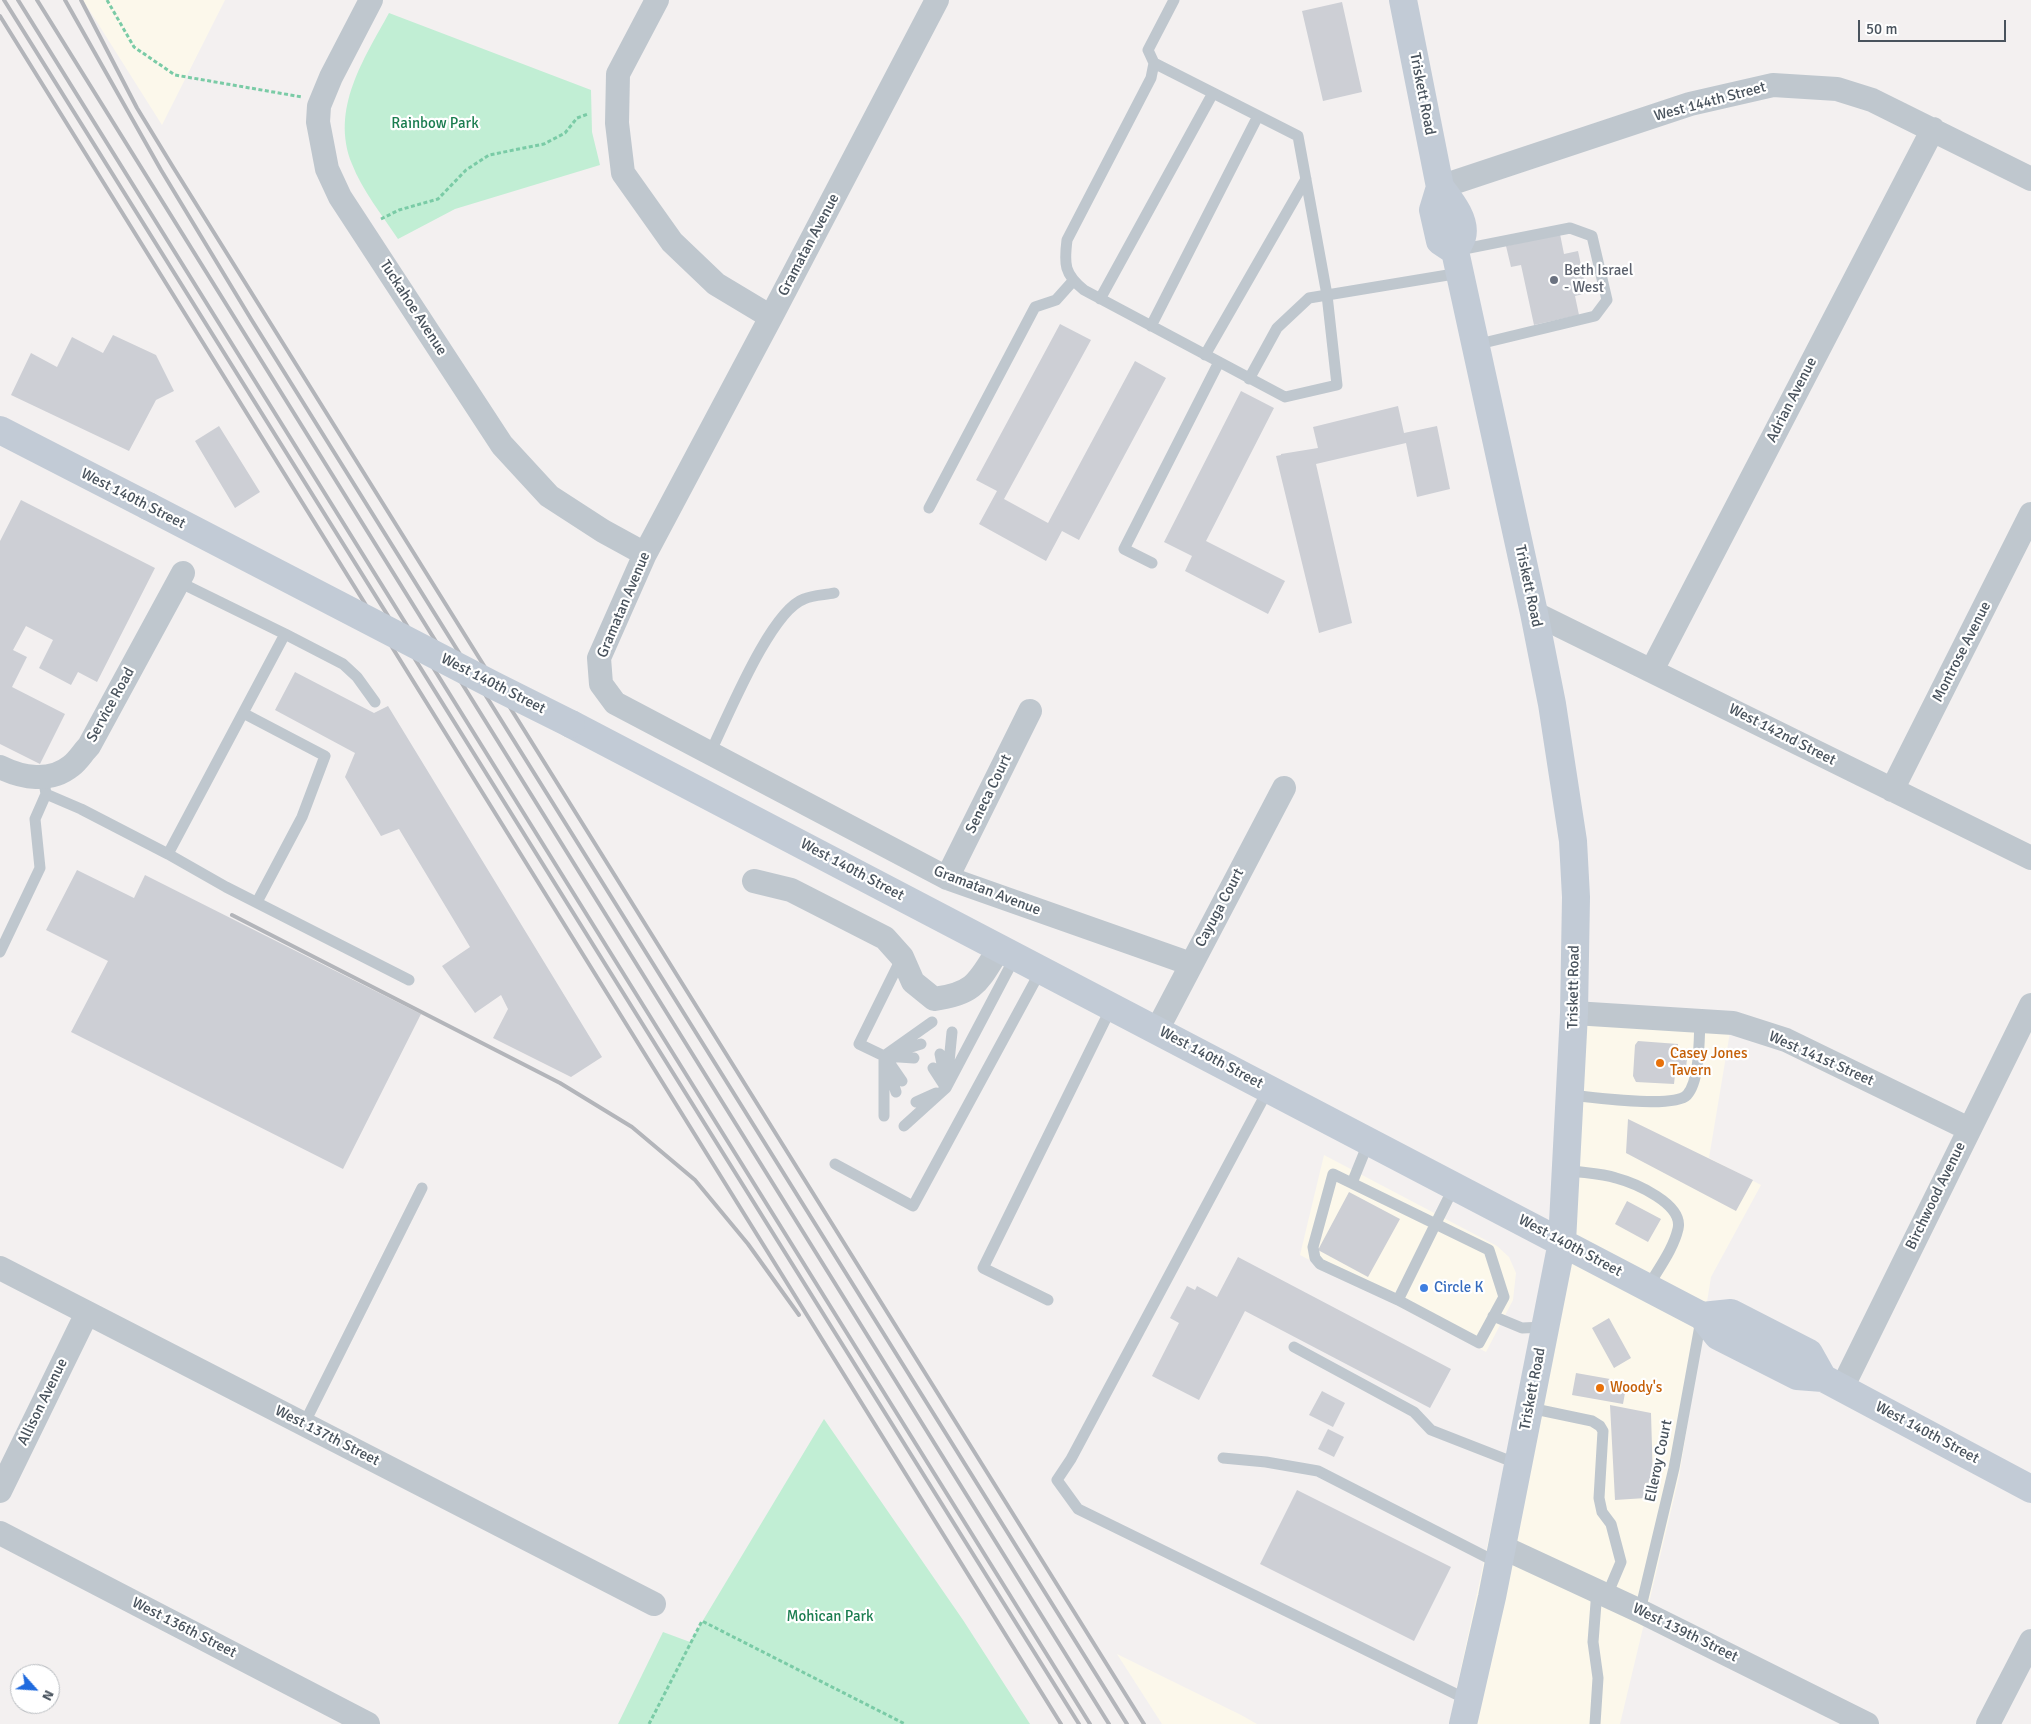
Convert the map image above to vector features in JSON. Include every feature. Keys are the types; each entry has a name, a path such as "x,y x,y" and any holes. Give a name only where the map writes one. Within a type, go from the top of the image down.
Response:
{"main road":[{"name":"Triskett Road","path":"1403,0 1440,187 1457,209 1459,218 1462,235 1457,262 1534,613 1552,704 1573,841 1576,898 1574,1013 1562,1242 1500,1555 1465,1712"},
{"name":"West 140th Street","path":"0,430 1008,951 1702,1316"},
{"path":"1702,1316 1731,1313 1810,1353 1832,1383"},
{"name":"West 140th Street","path":"1832,1383 2031,1489"}],"street":[{"name":"Tuckahoe Avenue","path":"371,0 331,77 319,106 318,122 327,169 340,197 502,445 549,496 603,531 645,554"},
{"path":"657,0 618,74 617,123 623,173 672,242 716,284 771,317"},
{"name":"Gramatan Avenue","path":"937,0 645,554 599,658 601,684 615,703 947,878 1191,964"},
{"name":"West 144th Street","path":"1440,187 1690,104 1773,85 1837,90 1872,100 2031,179"},
{"name":"Adrian Avenue","path":"1652,670 1933,129"},
{"name":"Montrose Avenue","path":"1892,790 2031,514"},
{"name":"Service Road","path":"0,768 45,786 70,767 89,746 181,578"},
{"name":"West 142nd Street","path":"1534,613 2031,858"},
{"name":"Seneca Court","path":"947,878 1030,710"},
{"name":"Cayuga Court","path":"1157,1030 1284,788"},
{"path":"754,881 791,890 885,938 902,957 913,982 934,999 952,997 975,986 1008,951"},
{"name":"Birchwood Avenue","path":"1832,1383 1969,1129 2031,1005"},
{"name":"West 141st Street","path":"1574,1013 1733,1023 1786,1040 1969,1129"},
{"name":"West 137th Street","path":"0,1268 654,1604"},
{"name":"Allison Avenue","path":"0,1491 87,1313"},
{"name":"West 136th Street","path":"0,1533 368,1724"},
{"name":"West 139th Street","path":"1500,1555 1602,1593 1867,1724"},
{"path":"1988,1724 2031,1641"}],"lane":[{"path":"1154,63 1298,136 1327,295 1337,385 1285,397 1100,299 1072,281 1068,273 1064,260 1067,240 1151,78 1154,63 1148,50 1174,0"},
{"path":"1100,299 1212,93"},
{"path":"1151,326 1258,116"},
{"path":"1205,355 1306,179"},
{"path":"1249,379 1278,328 1309,298 1457,262 1570,228 1592,236 1607,300 1595,316 1475,345"},
{"path":"928,508 1035,308 1056,300 1072,281"},
{"path":"1152,563 1124,549 1219,362"},
{"path":"181,578 343,664 357,678 375,702"},
{"path":"710,753 762,647 773,630 788,611 803,599 834,593"},
{"path":"168,854 285,634"},
{"path":"243,713 325,756 302,816 256,902"},
{"path":"0,952 40,868 35,819 45,786 81,809 256,902 409,980"},
{"path":"904,1126 946,1088 1008,951"},
{"path":"902,957 859,1044 884,1056 914,1058"},
{"path":"835,1164 913,1206 1042,969"},
{"path":"1048,1300 983,1268 1112,1006"},
{"path":"1570,1095 1668,1102 1687,1095 1693,1085 1699,1054 1700,1020"},
{"path":"884,1056 930,1027"},
{"path":"946,1088 949,1037"},
{"path":"884,1056 921,1044"},
{"path":"940,1054 946,1088"},
{"path":"884,1056 902,1081"},
{"path":"884,1056 894,1098"},
{"path":"884,1056 884,1116"},
{"path":"933,1068 946,1088"},
{"path":"918,1096 946,1088"},
{"path":"910,1113 946,1088"},
{"path":"1269,1088 1071,1459 1057,1480 1078,1509 1465,1712"},
{"path":"1352,1184 1369,1141"},
{"path":"1566,1170 1614,1177 1634,1184 1672,1207 1678,1216 1678,1228 1668,1252 1648,1287"},
{"path":"1333,1174 1436,1224 1489,1250 1504,1297 1479,1343 1398,1300 1320,1264 1315,1258 1313,1247 1333,1174"},
{"path":"1398,1300 1454,1185"},
{"path":"304,1424 422,1188"},
{"path":"1493,1316 1522,1328 1545,1327"},
{"name":"Elleroy Court","path":"1640,1611 1674,1468 1702,1316"},
{"path":"1294,1347 1414,1412 1431,1430 1518,1464"},
{"path":"1529,1408 1592,1421 1603,1430 1599,1498 1602,1512 1611,1524 1622,1562 1602,1593 1593,1642 1598,1678 1595,1724"},
{"path":"1223,1458 1266,1462 1318,1471 1500,1555"}],"path":[{"path":"108,0 134,47 175,75 302,97"},
{"path":"381,220 399,210 438,198 466,170 489,155 544,144 564,133 577,118 588,114"},
{"path":"649,1724 702,1621 905,1724"}],"shaded area":[{"path":"83,0 225,0 162,125"},
{"path":"1582,1020 1731,1026 1709,1158 1761,1185 1711,1277 1679,1477 1620,1724 1449,1724 1551,1248"},
{"path":"1324,1155 1497,1246 1509,1257 1516,1273 1513,1300 1486,1352 1300,1255"},
{"path":"1117,1654 1241,1715 1257,1724 1162,1724"}],"green space":[{"name":"Rainbow Park","path":"389,13 591,90 592,132 600,165 455,209 398,239 356,174 346,144 345,124 347,104 353,85"},
{"name":"Mohican Park","path":"824,1419 963,1620 1030,1724 618,1724 663,1632 690,1642"}],"building":[{"path":"1342,2 1362,92 1323,101 1302,11"},
{"name":"Beth Israel - West","path":"1560,234 1564,254 1578,251 1587,293 1575,296 1579,315 1534,325 1521,265 1511,267 1506,246"},
{"path":"1060,324 1091,340 1004,499 1048,523 1135,361 1166,378 1079,540 1062,531 1046,561 979,524 997,491 976,480"},
{"path":"113,335 156,355 174,391 156,400 129,451 11,395 31,353 57,367 72,337 103,353"},
{"path":"1241,391 1274,408 1206,541 1285,581 1268,614 1185,571 1192,556 1164,542"},
{"path":"1398,406 1404,433 1437,426 1450,489 1417,497 1406,443 1316,464 1352,623 1319,633 1276,456 1318,448 1313,427"},
{"path":"219,426 260,492 235,508 195,441"},
{"path":"21,500 155,568 97,682 78,672 71,685 39,668 53,640 26,626 13,650 27,657 12,687 65,714 40,764 0,744 0,541"},
{"path":"295,672 374,713 388,706 602,1057 571,1077 493,1038 508,1009 501,995 475,1013 442,966 470,947 399,829 381,836 345,777 355,753 275,710"},
{"path":"77,870 134,898 145,875 421,1014 343,1169 71,1032 108,961 46,930"},
{"name":"Casey Jones Tavern","path":"1638,1041 1678,1044 1678,1050 1688,1050 1685,1076 1675,1075 1674,1084 1636,1082 1633,1076 1635,1045"},
{"path":"1628,1119 1753,1180 1736,1211 1626,1153"},
{"path":"1349,1192 1400,1219 1368,1277 1318,1250"},
{"path":"1627,1201 1661,1219 1648,1242 1615,1224"},
{"path":"1238,1257 1451,1369 1430,1408 1245,1311 1199,1400 1152,1376 1179,1323 1170,1318 1187,1286 1195,1290 1197,1286 1217,1297"},
{"path":"1609,1318 1631,1358 1614,1368 1592,1328"},
{"name":"Woody's","path":"1576,1373 1627,1382 1623,1404 1572,1395"},
{"path":"1322,1391 1345,1403 1333,1427 1309,1415"},
{"path":"1610,1405 1651,1413 1653,1482 1645,1483 1646,1498 1615,1500"},
{"path":"1328,1429 1344,1437 1334,1457 1318,1449"},
{"path":"1297,1490 1451,1567 1414,1641 1260,1564"}],"railway":[{"path":"4,0 1079,1724"},
{"path":"18,0 1090,1724"},
{"path":"37,0 1109,1724"},
{"path":"65,0 161,170 251,319 1127,1724"},
{"path":"81,0 137,108 173,167 1144,1724"},
{"path":"0,16 1061,1724"},
{"path":"232,915 560,1083 632,1127 695,1180 748,1244 799,1315"}],"place":[{"name":"Beth Israel - West","path":"1554,280"},
{"name":"Casey Jones Tavern","path":"1660,1063"},
{"name":"Circle K","path":"1424,1288"},
{"name":"Woody's","path":"1600,1388"}]}
